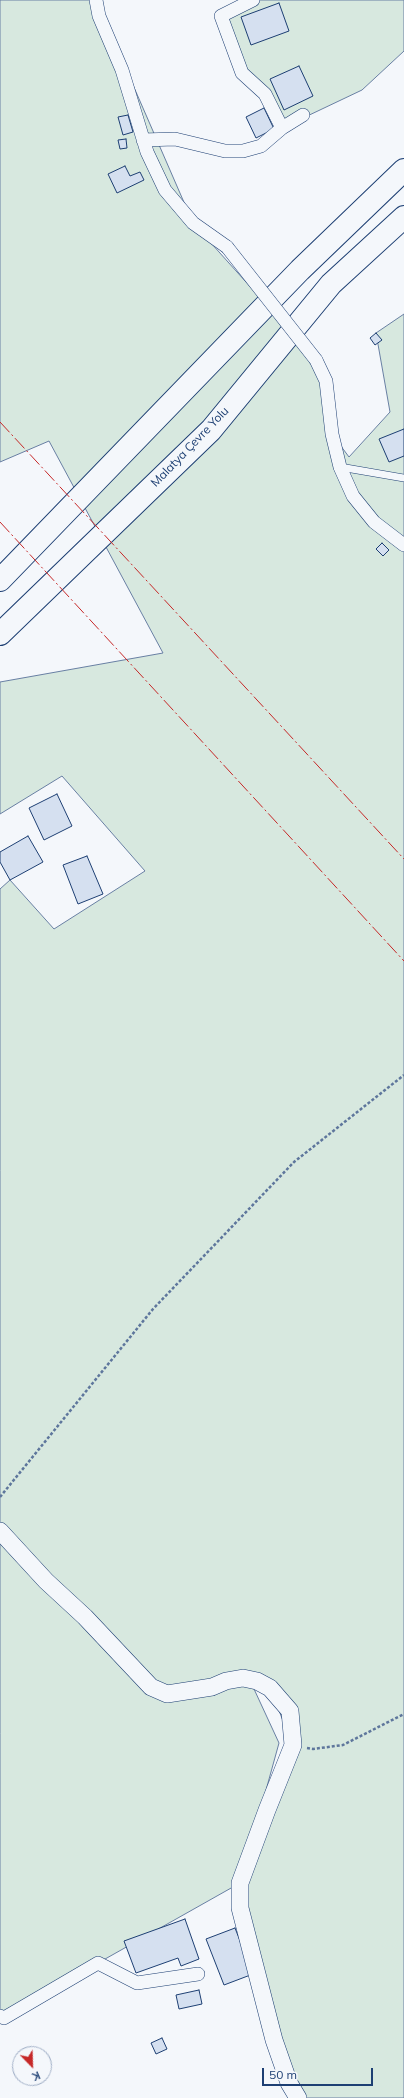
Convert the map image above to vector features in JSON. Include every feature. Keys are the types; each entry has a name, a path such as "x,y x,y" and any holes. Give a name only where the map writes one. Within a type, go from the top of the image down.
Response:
{"highway":[{"path":"0,580 300,270 404,170"},
{"name":"Malatya Çevre Yolu","path":"0,634 210,430 331,284 404,217"}],"street":[{"path":"96,0 99,16 122,70 147,152 165,190 193,223 227,247 316,360 326,381 332,434 340,467 352,496 374,522 404,545"},
{"path":"253,0 221,16 242,72 265,94 282,128"},
{"path":"143,140 175,139 225,152 243,151 261,146 282,128 303,115"},
{"path":"0,1531 46,1581 85,1618 151,1687 167,1694 212,1687 226,1681 244,1678 257,1681 270,1688 290,1711 293,1746 266,1810 240,1883 240,1908 274,2040 289,2084 298,2098"},
{"path":"0,2016 4,2018 98,1963 137,1983 198,1974"}],"lane":[{"path":"340,467 404,478"}],"path":[{"path":"0,1497 158,1304 294,1162 404,1075"},
{"path":"293,1746 313,1749 343,1745 404,1714"}],"shaded area":[{"path":"0,0 96,0 193,223 316,360 332,434 349,457 390,412 376,333 404,314 404,2098 298,2098 240,1883 98,1963 0,2015 0,889 10,880 54,929 145,871 62,776 0,814 0,682 163,653 49,441 0,462","holes":["270,1688 293,1746 242,1877 279,1743 254,1689"]},
{"path":"253,0 404,0 404,51 362,90 282,128 230,40 221,16"}],"building":[{"path":"279,3 289,31 251,45 241,17"},
{"path":"299,66 313,96 284,110 270,79"},
{"path":"264,108 274,129 256,138 246,117"},
{"path":"128,115 133,132 123,135 118,117"},
{"path":"126,139 127,148 120,149 118,140"},
{"path":"125,166 130,176 140,172 144,180 117,193 108,174"},
{"path":"376,333 382,340 375,345 370,338"},
{"path":"404,429 404,456 389,462 379,439"},
{"path":"382,543 389,550 383,556 376,549"},
{"path":"57,794 72,826 44,840 29,808"},
{"path":"28,836 43,862 10,880 0,862 0,852"},
{"path":"87,856 103,894 78,904 63,865"},
{"path":"185,1919 199,1959 181,1966 178,1958 136,1973 124,1941"},
{"path":"235,1928 253,1974 224,1985 206,1939"},
{"path":"199,1990 202,2004 179,2009 176,1995"},
{"path":"162,2038 167,2049 156,2054 151,2043"}],"power":[{"path":"0,422 404,859"},
{"path":"0,522 404,961"}]}
